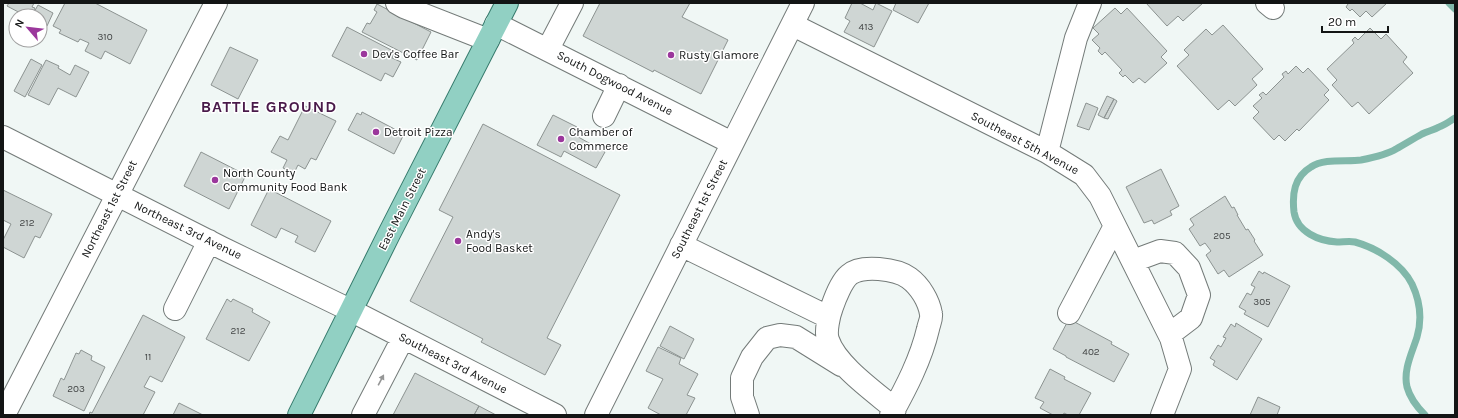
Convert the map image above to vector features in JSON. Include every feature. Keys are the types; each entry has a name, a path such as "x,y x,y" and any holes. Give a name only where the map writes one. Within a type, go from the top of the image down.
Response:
{"main road":[{"name":"East Main Street","path":"300,415 389,234 507,3"}],"street":[{"name":"Northeast 1st Street","path":"4,415 216,3"},
{"name":"South Dogwood Avenue","path":"397,3 404,7 548,49 732,142"},
{"path":"548,49 572,3"},
{"name":"Southeast 1st Street","path":"596,415 803,3"},
{"path":"1047,152 1076,38 1090,3"},
{"name":"Southeast 5th Avenue","path":"793,24 1047,152 1084,174 1100,196 1170,334 1180,369 1162,415"},
{"path":"604,116 619,85"},
{"name":"Northeast 3rd Avenue","path":"3,137 208,241 352,311"},
{"path":"1070,313 1115,226"},
{"path":"175,309 208,241"},
{"path":"681,245 828,317"},
{"path":"1133,260 1160,251 1175,253 1189,268 1199,295 1191,318 1170,334"},
{"path":"863,269 884,269 909,278 924,294 931,315 925,342 905,390 893,412 849,370 836,354 827,339 828,317 836,294 849,275 863,269"},
{"name":"Southeast 3rd Avenue","path":"352,311 555,415"},
{"path":"748,415 742,397 742,378 752,357 767,338 780,335 796,337 849,370"},
{"path":"363,415 403,338"}],"building":[{"path":"9,3 34,3 32,7 35,8 11,8 7,6"},
{"path":"65,3 95,3 147,30 130,64 105,51 101,59 85,51 89,43 80,39 78,42 59,33 61,30 53,26"},
{"name":"Rusty Glamore","path":"600,3 690,3 682,17 728,40 701,94 654,70 653,72 583,36"},
{"path":"852,3 860,3 873,10 876,3 892,11 874,47 844,32 850,21 845,18"},
{"path":"896,3 929,3 918,23 893,10"},
{"path":"1146,3 1203,3 1183,21 1178,16 1167,26"},
{"path":"1347,3 1387,3 1372,17 1366,11 1360,17 1352,9 1350,11 1346,7 1348,4"},
{"path":"377,4 431,32 417,60 362,32 367,23 370,24 377,12 374,10"},
{"path":"38,5 44,8 36,8"},
{"path":"1115,8 1121,14 1127,8 1167,51 1161,57 1167,63 1145,83 1139,78 1133,83 1125,75 1123,77 1119,73 1122,70 1105,52 1102,55 1098,51 1100,48 1092,40 1099,34 1093,28"},
{"path":"48,10 53,13 48,24"},
{"path":"1223,25 1263,69 1252,79 1257,85 1235,106 1229,100 1218,110 1177,66 1189,55 1184,50 1206,29 1212,35"},
{"name":"Dev's Coffee Bar","path":"347,27 395,52 392,58 401,62 393,77 385,73 381,81 332,56"},
{"path":"1370,28 1381,39 1386,34 1407,57 1403,62 1413,73 1369,114 1358,102 1352,107 1332,85 1337,80 1327,69 1354,43 1352,40 1355,37 1358,40"},
{"path":"230,47 258,60 238,99 211,85"},
{"path":"31,59 42,65 25,97 14,91"},
{"path":"46,60 59,66 58,68 70,75 75,65 89,72 76,97 58,88 49,105 28,95"},
{"path":"1296,66 1303,73 1308,68 1329,90 1324,95 1329,100 1299,131 1297,129 1285,141 1279,135 1274,140 1253,118 1259,112 1253,106 1262,98 1259,95 1263,92 1266,95 1284,77 1282,74 1286,71 1288,74"},
{"path":"1107,96 1114,99 1104,118 1098,115"},
{"path":"1114,99 1117,101 1108,119 1104,118"},
{"path":"1086,103 1098,108 1089,130 1077,126"},
{"path":"305,106 336,121 316,160 311,158 305,169 298,165 294,173 283,168 287,160 271,152 280,136 288,140"},
{"name":"Detroit Pizza","path":"362,112 404,134 394,154 348,130 357,113 361,115"},
{"name":"Chamber of Commerce","path":"553,115 577,127 573,134 605,152 596,168 564,151 561,157 537,145"},
{"path":"483,124 620,195 547,338 561,345 545,375 481,342 483,339 410,301 453,217 439,210"},
{"name":"North County Community Food Bank","path":"201,152 246,175 229,209 184,186"},
{"path":"1161,169 1179,206 1170,211 1172,215 1154,224 1152,220 1144,223 1126,187"},
{"path":"269,189 331,221 315,252 295,242 298,236 281,228 276,238 251,225"},
{"path":"3,190 52,214 40,238 35,236 24,258 3,247 3,240 11,224 3,220"},
{"path":"1225,196 1232,208 1234,207 1246,230 1248,229 1263,255 1229,277 1224,270 1218,274 1206,255 1211,251 1205,243 1200,246 1189,229 1194,225 1190,219"},
{"path":"1259,271 1263,274 1264,272 1290,286 1268,327 1244,314 1246,311 1239,307 1247,293 1251,295 1255,287 1251,285"},
{"path":"227,299 231,302 233,299 253,309 252,312 270,322 249,361 206,339"},
{"path":"143,315 185,337 162,382 150,376 144,387 155,392 143,415 89,415 90,412 92,413"},
{"path":"1069,319 1112,342 1111,344 1129,354 1114,382 1053,349"},
{"path":"1236,323 1262,339 1237,380 1213,365 1215,361 1210,358 1218,345 1221,347 1226,338 1223,337 1231,324 1235,327"},
{"path":"670,326 694,339 684,359 660,346"},
{"path":"658,347 681,358 679,364 698,374 687,395 695,398 686,415 661,415 648,408 663,379 646,371"},
{"path":"81,350 92,356 91,360 105,367 84,411 53,396 61,378 64,380 76,353 79,354"},
{"path":"1050,369 1065,377 1064,379 1091,393 1079,415 1068,415 1064,413 1063,415 1053,415 1040,408 1044,402 1035,398"},
{"path":"415,373 479,406 474,415 393,415"},
{"path":"1258,397 1280,407 1277,415 1250,415"},
{"path":"179,403 203,415 173,415"},
{"path":"479,406 496,415 474,415"}],"waterway":[{"path":"1449,3 1455,9"},
{"path":"1425,415 1412,399 1408,391 1406,381 1407,368 1419,331 1420,317 1415,290 1408,277 1388,258 1372,248 1355,242 1323,240 1304,230 1296,219 1293,199 1295,186 1301,176 1305,171 1316,164 1329,161 1361,160 1384,154 1393,151 1422,134 1455,118"}],"place":[{"name":"Dev's Coffee Bar","path":"364,54"},
{"name":"Rusty Glamore","path":"671,55"},
{"name":"Detroit Pizza","path":"376,132"},
{"name":"Chamber of Commerce","path":"561,139"},
{"name":"North County Community Food Bank","path":"215,180"},
{"name":"Andy's Food Basket","path":"458,241"}],"district":[{"name":"BATTLE GROUND","path":"269,106"}]}
